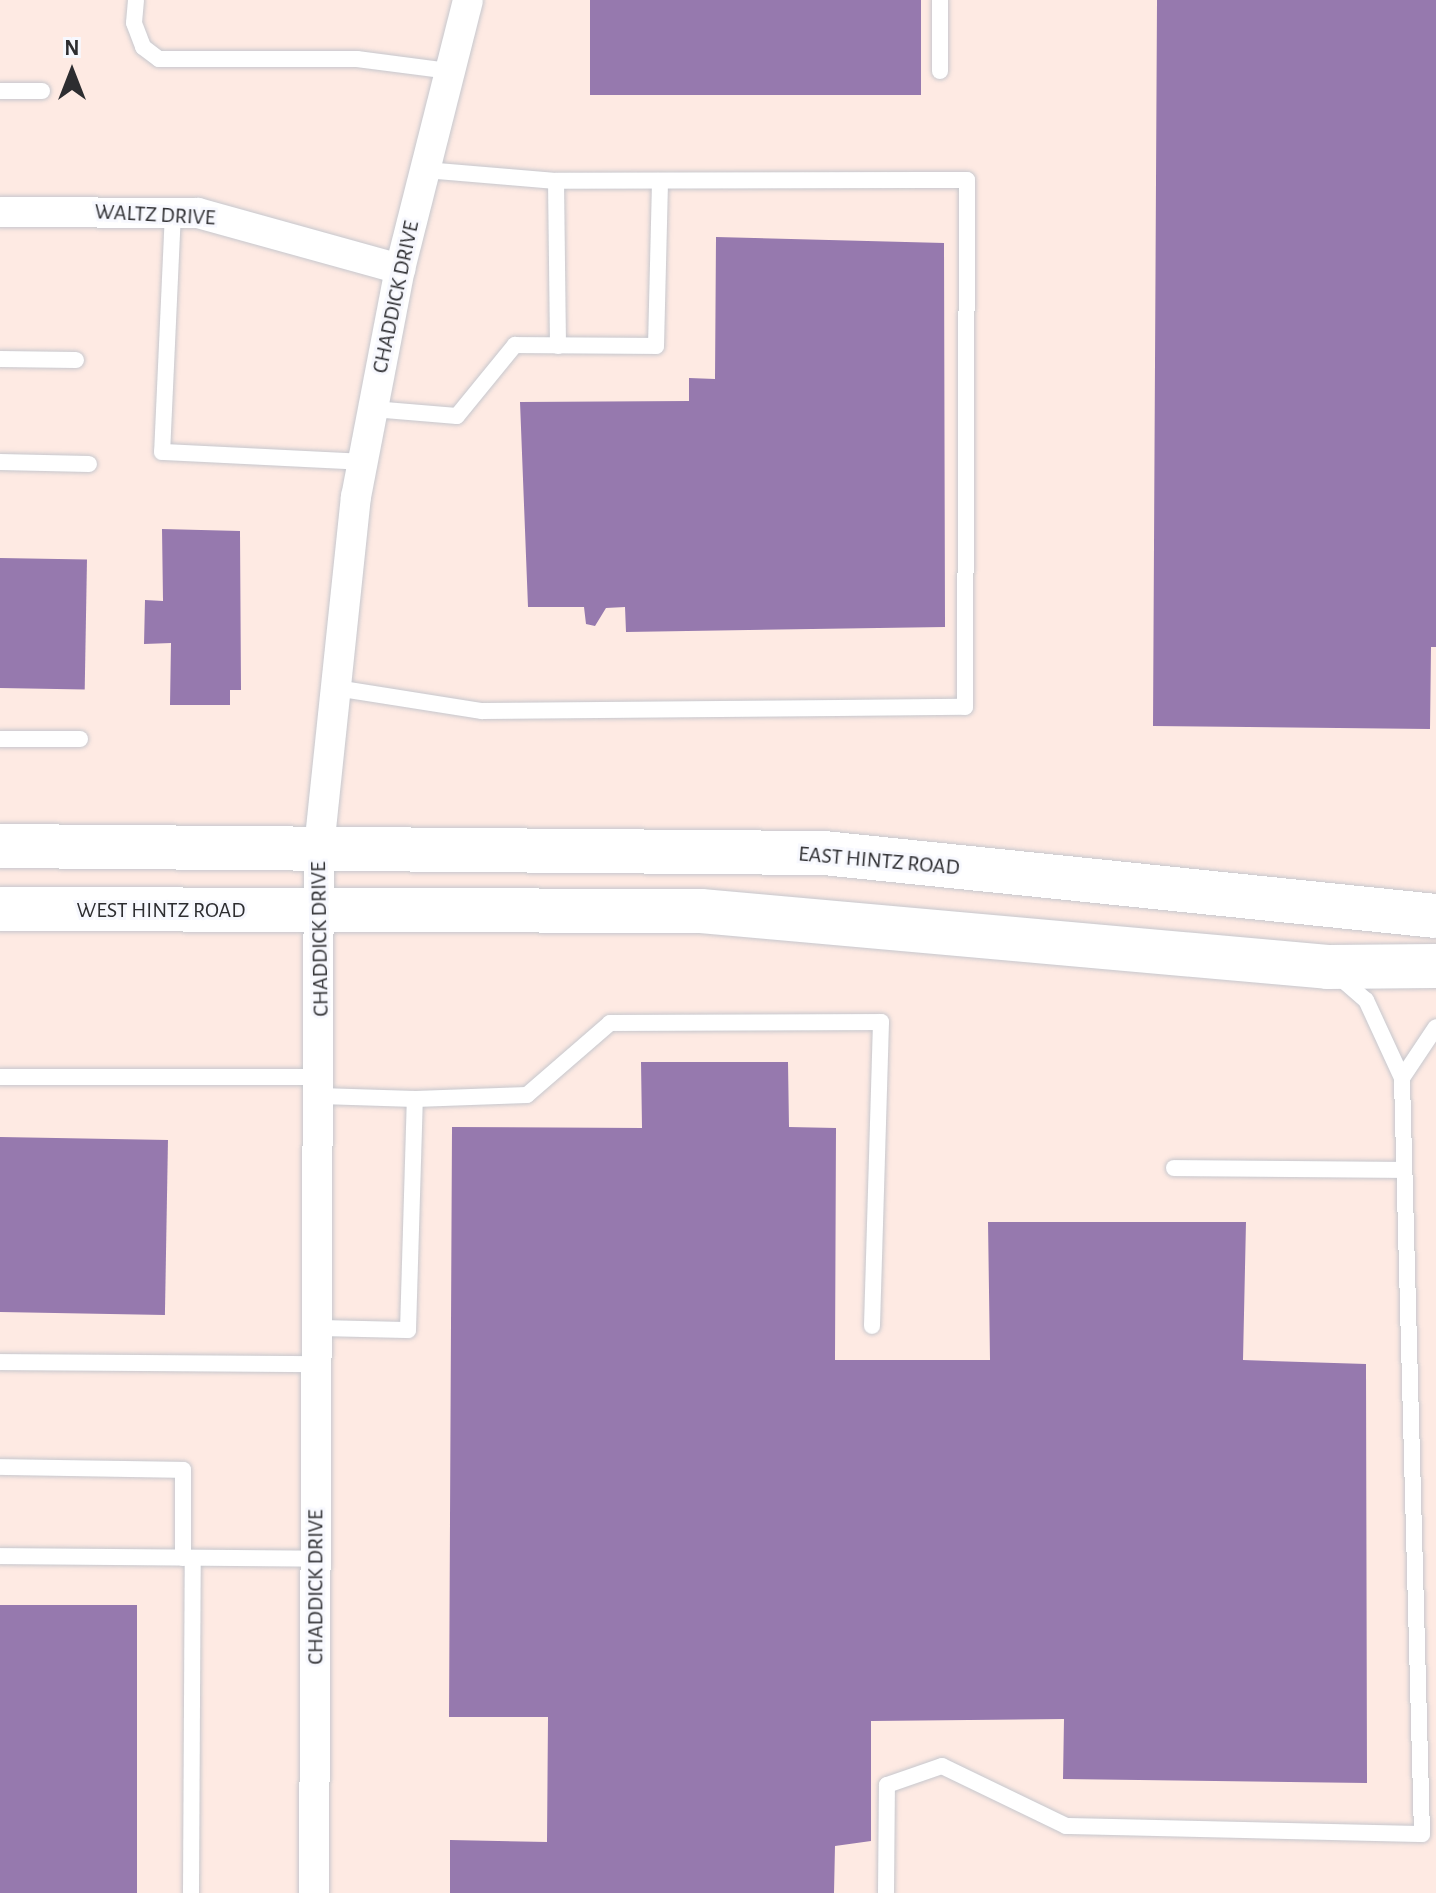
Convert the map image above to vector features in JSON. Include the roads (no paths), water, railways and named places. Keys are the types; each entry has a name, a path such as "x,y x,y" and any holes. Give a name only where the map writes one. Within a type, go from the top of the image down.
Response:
{"main road":[{"path":"0,846 319,848"},
{"name":"EAST HINTZ ROAD","path":"319,848 824,853 1436,916"},
{"name":"WEST HINTZ ROAD","path":"0,909 322,910"},
{"path":"322,910 701,911 1328,967 1436,966"}],"street":[{"name":"CHADDICK DRIVE","path":"314,1893 322,910 319,848 363,462 400,269 468,0"},
{"name":"WALTZ DRIVE","path":"0,212 173,212 237,221 400,269"}],"lane":[{"path":"136,0 134,23 143,47 159,59 357,59 450,71"},
{"path":"940,0 940,71"},
{"path":"0,91 42,91"},
{"path":"336,688 482,711 965,707 967,180 556,181 425,170"},
{"path":"556,181 558,346"},
{"path":"373,409 457,416 515,345 656,346 660,181"},
{"path":"173,212 162,452 363,462"},
{"path":"0,359 76,360"},
{"path":"0,462 89,464"},
{"path":"0,739 80,739"},
{"path":"886,1893 887,1785 942,1766 1066,1826 1422,1834 1402,1078 1366,1000 1328,967"},
{"path":"0,1077 320,1087 415,1099 527,1095 610,1023 881,1022 872,1326"},
{"path":"1402,1078 1436,1027"},
{"path":"318,1328 408,1330 415,1099"},
{"path":"1174,1168 1403,1170"},
{"path":"0,1362 318,1364"},
{"path":"0,1467 183,1470 188,1558 191,1893"},
{"path":"0,1556 317,1559"}]}
